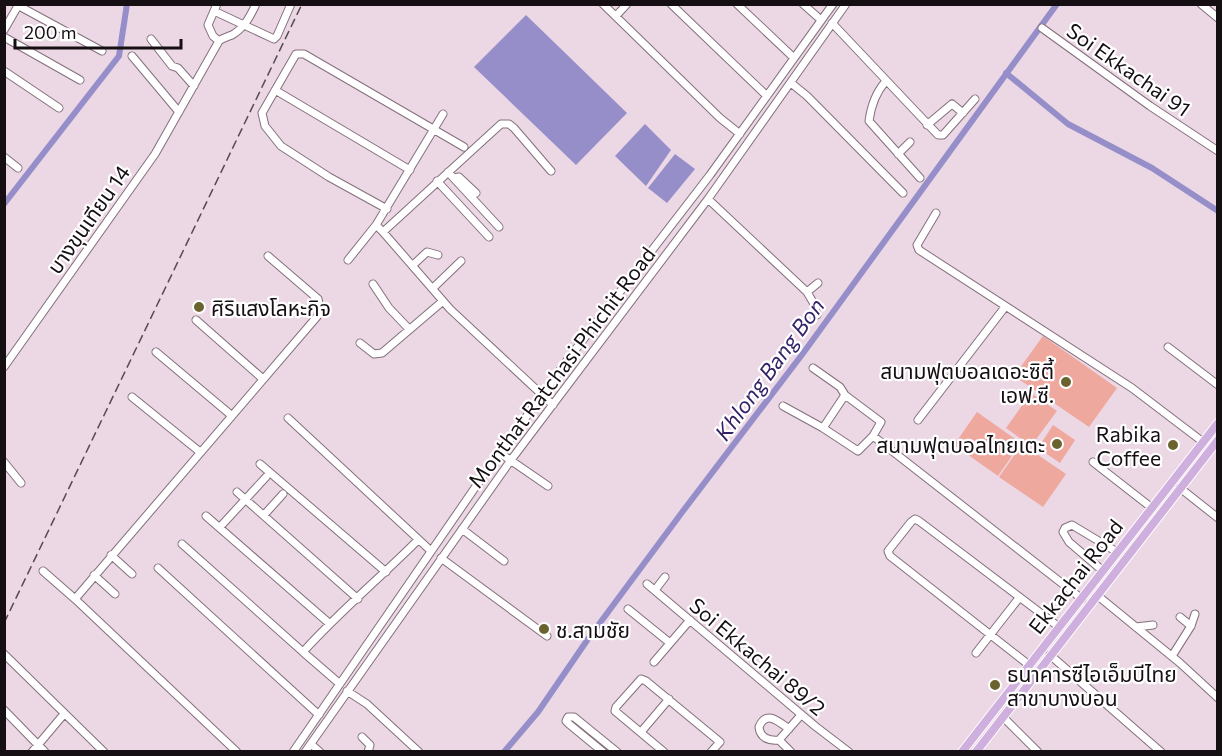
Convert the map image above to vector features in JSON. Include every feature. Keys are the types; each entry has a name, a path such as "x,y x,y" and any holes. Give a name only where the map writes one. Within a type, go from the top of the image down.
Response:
{"main road":[{"name":"Ekkachai Road","path":"962,752 1218,423"},
{"name":"Ekkachai Road","path":"976,752 1218,440"}],"street":[{"path":"256,4 245,25 216,46 208,26 215,8 245,25 274,39 291,5"},
{"path":"603,4 720,118 740,134"},
{"path":"616,16 627,4"},
{"path":"671,4 767,96"},
{"path":"737,4 794,58"},
{"path":"803,4 821,20"},
{"name":"Monthat Ratchasi Phichit Road","path":"293,752 500,453 740,134 833,4"},
{"name":"Monthat Ratchasi Phichit Road","path":"308,748 511,460 708,199 846,4"},
{"path":"1201,4 1218,18"},
{"path":"4,30 19,5 102,51"},
{"path":"832,23 938,135 943,135 975,99"},
{"name":"Soi Ekkachai 91","path":"1043,28 1218,151"},
{"path":"4,37 80,80"},
{"path":"151,39 172,66 178,68 194,86"},
{"name":"บางขุนเทียน 14","path":"4,367 155,154 216,46"},
{"path":"387,209 329,177 276,141 265,126 262,113 296,54 304,54 464,147"},
{"path":"132,56 179,112"},
{"path":"4,71 59,108"},
{"path":"886,81 874,101 869,121 920,178"},
{"path":"791,83 807,96 903,193"},
{"path":"275,90 410,170"},
{"path":"927,124 952,104 963,113"},
{"path":"348,260 387,209 443,114"},
{"path":"382,232 496,127 505,123 514,128 551,171"},
{"path":"898,154 910,142"},
{"path":"4,157 18,168"},
{"path":"448,172 499,227"},
{"path":"454,178 459,177 476,193"},
{"path":"437,181 489,237"},
{"path":"708,199 807,292 817,315"},
{"path":"936,213 917,248 1132,388 1203,442"},
{"path":"376,225 443,301 553,405"},
{"path":"413,265 427,252 438,255"},
{"path":"75,599 321,312 321,307 313,294 268,256"},
{"path":"433,288 461,261"},
{"path":"807,292 818,283"},
{"path":"373,284 389,309 409,329"},
{"path":"360,343 371,353 378,354 443,301"},
{"path":"918,420 1005,307"},
{"path":"196,320 263,379"},
{"path":"1168,347 1218,385"},
{"path":"156,352 231,415"},
{"path":"783,406 823,428 855,451 860,450 873,436 880,426 880,420 813,368"},
{"path":"823,428 845,395"},
{"path":"132,397 200,452"},
{"path":"288,418 431,551"},
{"path":"873,436 1082,598"},
{"path":"500,453 548,486"},
{"path":"4,462 21,483"},
{"path":"1093,462 1152,508"},
{"path":"260,464 386,572"},
{"path":"220,527 266,477"},
{"path":"1180,488 1218,518"},
{"path":"237,492 358,599"},
{"path":"264,515 284,494"},
{"path":"206,516 330,624"},
{"path":"1029,665 890,556 888,551 915,519 1059,627"},
{"path":"1103,571 1069,542 1063,532 1065,528 1072,525 1118,552"},
{"path":"462,529 504,561"},
{"path":"303,652 418,540"},
{"path":"182,544 340,684"},
{"path":"111,555 132,574"},
{"path":"441,558 547,636"},
{"path":"158,568 319,716"},
{"path":"43,571 237,752"},
{"path":"94,575 115,594"},
{"path":"655,590 665,577"},
{"name":"Soi Ekkachai 89/2","path":"647,584 801,715 849,752"},
{"path":"1098,596 1172,656 1218,698"},
{"path":"976,653 1019,598"},
{"path":"628,609 670,643"},
{"path":"1172,656 1191,626 1195,614"},
{"path":"1180,617 1191,626"},
{"path":"654,662 690,620"},
{"path":"1136,627 1153,625"},
{"path":"4,654 104,752"},
{"path":"1050,655 1161,752"},
{"path":"664,752 616,712 616,707 640,679 669,699 720,742"},
{"path":"347,691 367,704 419,752"},
{"path":"641,732 669,699"},
{"path":"4,710 45,752"},
{"path":"32,752 64,714"},
{"path":"779,740 801,715"},
{"path":"603,752 569,724 566,721 568,717 574,717 617,752"},
{"path":"1003,717 1038,752"},
{"path":"789,729 773,718 763,720 759,727 761,735 769,740 779,740 791,752"},
{"path":"362,736 370,745 368,752"},
{"path":"300,742 320,752"},
{"path":"711,752 720,742"},
{"path":"717,752 721,745 720,742"}],"shaded area":[{"path":"526,15 627,113 576,165 474,67"},
{"path":"645,124 671,150 646,186 615,156"},
{"path":"675,154 695,169 667,203 648,188"},
{"name":"สนามฟุตบอลเดอะซิตี้ เอฟ.ซี.","path":"1043,336 1117,388 1089,427 1014,376"},
{"path":"1031,393 1057,411 1031,446 1006,428"},
{"path":"977,412 1021,443 998,476 954,445"},
{"name":"สนามฟุตบอลไทยเตะ","path":"1053,425 1075,440 1060,463 1038,448"},
{"path":"1022,444 1066,474 1043,507 999,477"}],"waterway":[{"path":"4,204 119,56 127,4"},
{"name":"Khlong Bang Bon","path":"504,752 538,712 588,639 804,352 1057,4"},
{"path":"1006,73 1068,124 1152,168 1218,211"}],"railway":[{"path":"4,623 302,4"}],"place":[{"name":"ศิริแสงโลหะกิจ","path":"199,307"},
{"name":"สนามฟุตบอลเดอะซิตี้ เอฟ.ซี.","path":"1066,382"},
{"name":"สนามฟุตบอลไทยเตะ","path":"1057,444"},
{"name":"Rabika Coffee","path":"1173,445"},
{"name":"ช.สามชัย","path":"544,629"},
{"name":"ธนาคารซีไอเอ็มบีไทย สาขาบางบอน","path":"995,685"}]}
